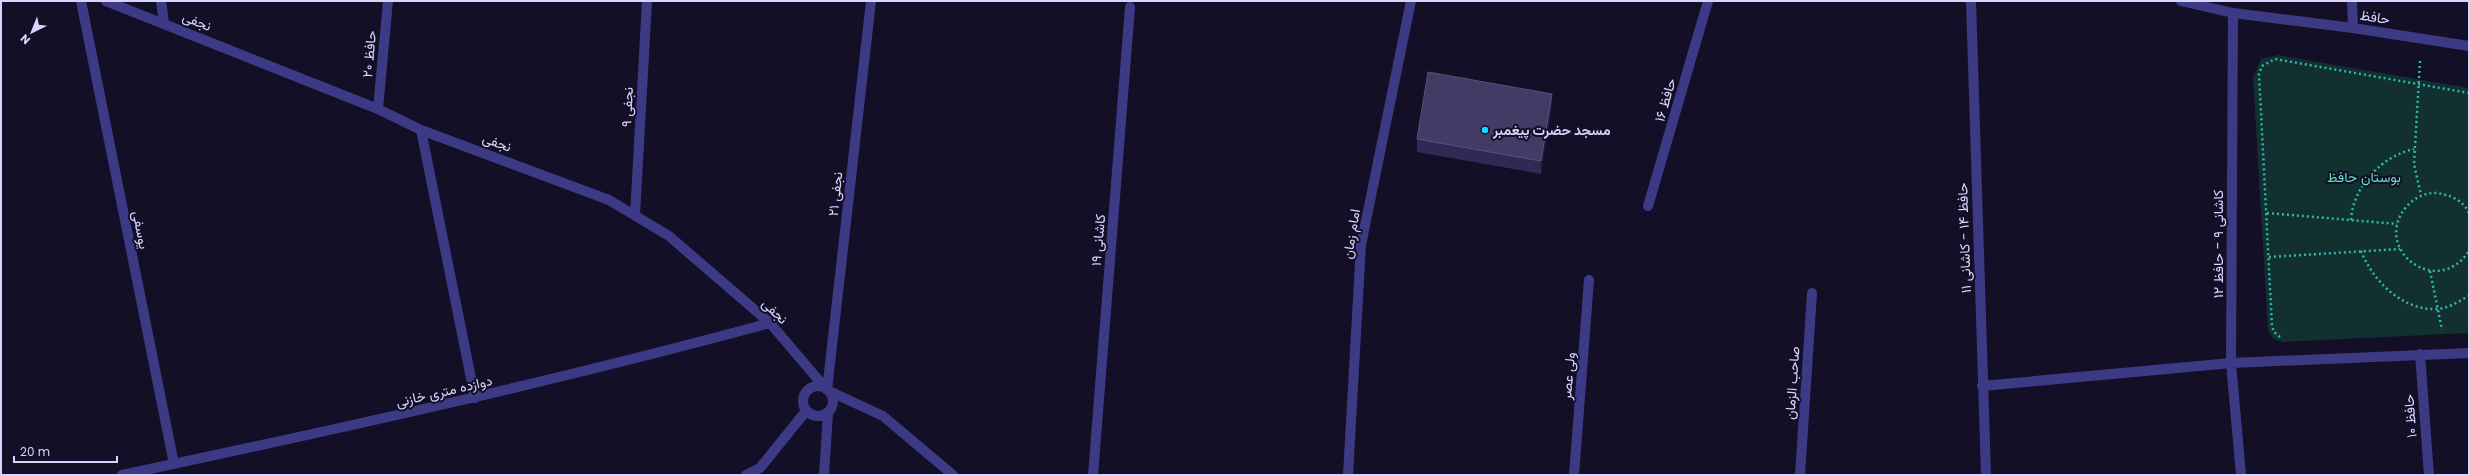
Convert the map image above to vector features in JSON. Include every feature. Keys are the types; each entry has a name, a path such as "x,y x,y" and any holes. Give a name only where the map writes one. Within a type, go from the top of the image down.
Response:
{"street":[{"name":"یوسفی","path":"81,1 174,464"},
{"name":"نجفی","path":"106,1 378,109 421,130 609,200 669,236 770,323 828,390"},
{"path":"161,1 164,23"},
{"name":"حافظ ۲۰","path":"378,109 388,1"},
{"name":"نجفی ۹","path":"635,215 647,1"},
{"name":"نجفی ۲۱","path":"828,390 871,1"},
{"name":"امام زمان","path":"1348,475 1361,245 1410,1"},
{"name":"حافظ ۱۶","path":"1648,206 1708,1"},
{"name":"حافظ ۱۴ - کاشانی ۱۱","path":"1971,1 1986,475"},
{"name":"حافظ","path":"2181,1 2234,13 2353,28 2469,46"},
{"path":"2352,1 2353,28"},
{"name":"کاشانی ۱۹","path":"1093,475 1130,7"},
{"name":"کاشانی ۹ - حافظ ۱۲","path":"2234,13 2231,363 2241,475"},
{"path":"421,130 475,398"},
{"name":"ولی عصر","path":"1574,475 1590,280"},
{"name":"صاحب الزمان","path":"1800,475 1812,293"},
{"name":"دوازده متری خازنی","path":"122,475 475,398 659,353 770,323"},
{"path":"1982,386 2231,363 2469,353"},
{"name":"حافظ ۱۰","path":"2420,354 2429,475"},
{"path":"828,413 814,416 806,411 802,401 807,391 817,386 883,416 953,475"},
{"path":"824,475 828,413 833,400 828,390"},
{"path":"746,475 760,468 806,411"}],"path":[{"path":"2284,337 2274,332 2272,326 2259,74 2262,66 2275,59 2469,93"},
{"path":"2417,84 2414,164 2421,195"},
{"path":"2351,220 2352,210 2358,193 2368,178 2383,162 2400,152 2414,149"},
{"path":"2469,213 2468,209 2458,200 2447,195 2434,193 2421,195 2410,202 2402,212 2397,224 2396,236 2400,249 2407,260 2417,267 2430,271 2443,271 2455,266 2469,251"},
{"path":"2267,213 2397,224"},
{"path":"2269,257 2400,249"},
{"path":"2361,251 2368,269 2382,286 2398,298 2417,305 2437,309 2449,306 2469,296"},
{"path":"2430,271 2442,330"},
{"path":"2434,330 2448,330"}],"green space":[{"name":"بوستان حافظ","path":"2278,55 2469,88 2469,333 2282,342 2273,339 2268,329 2253,78 2261,59"}],"building":[{"name":"مسجد حضرت پیغمبر","path":"1428,72 1552,94 1541,161 1417,139"}],"place":[{"name":"مسجد حضرت پیغمبر","path":"1485,130"}]}
